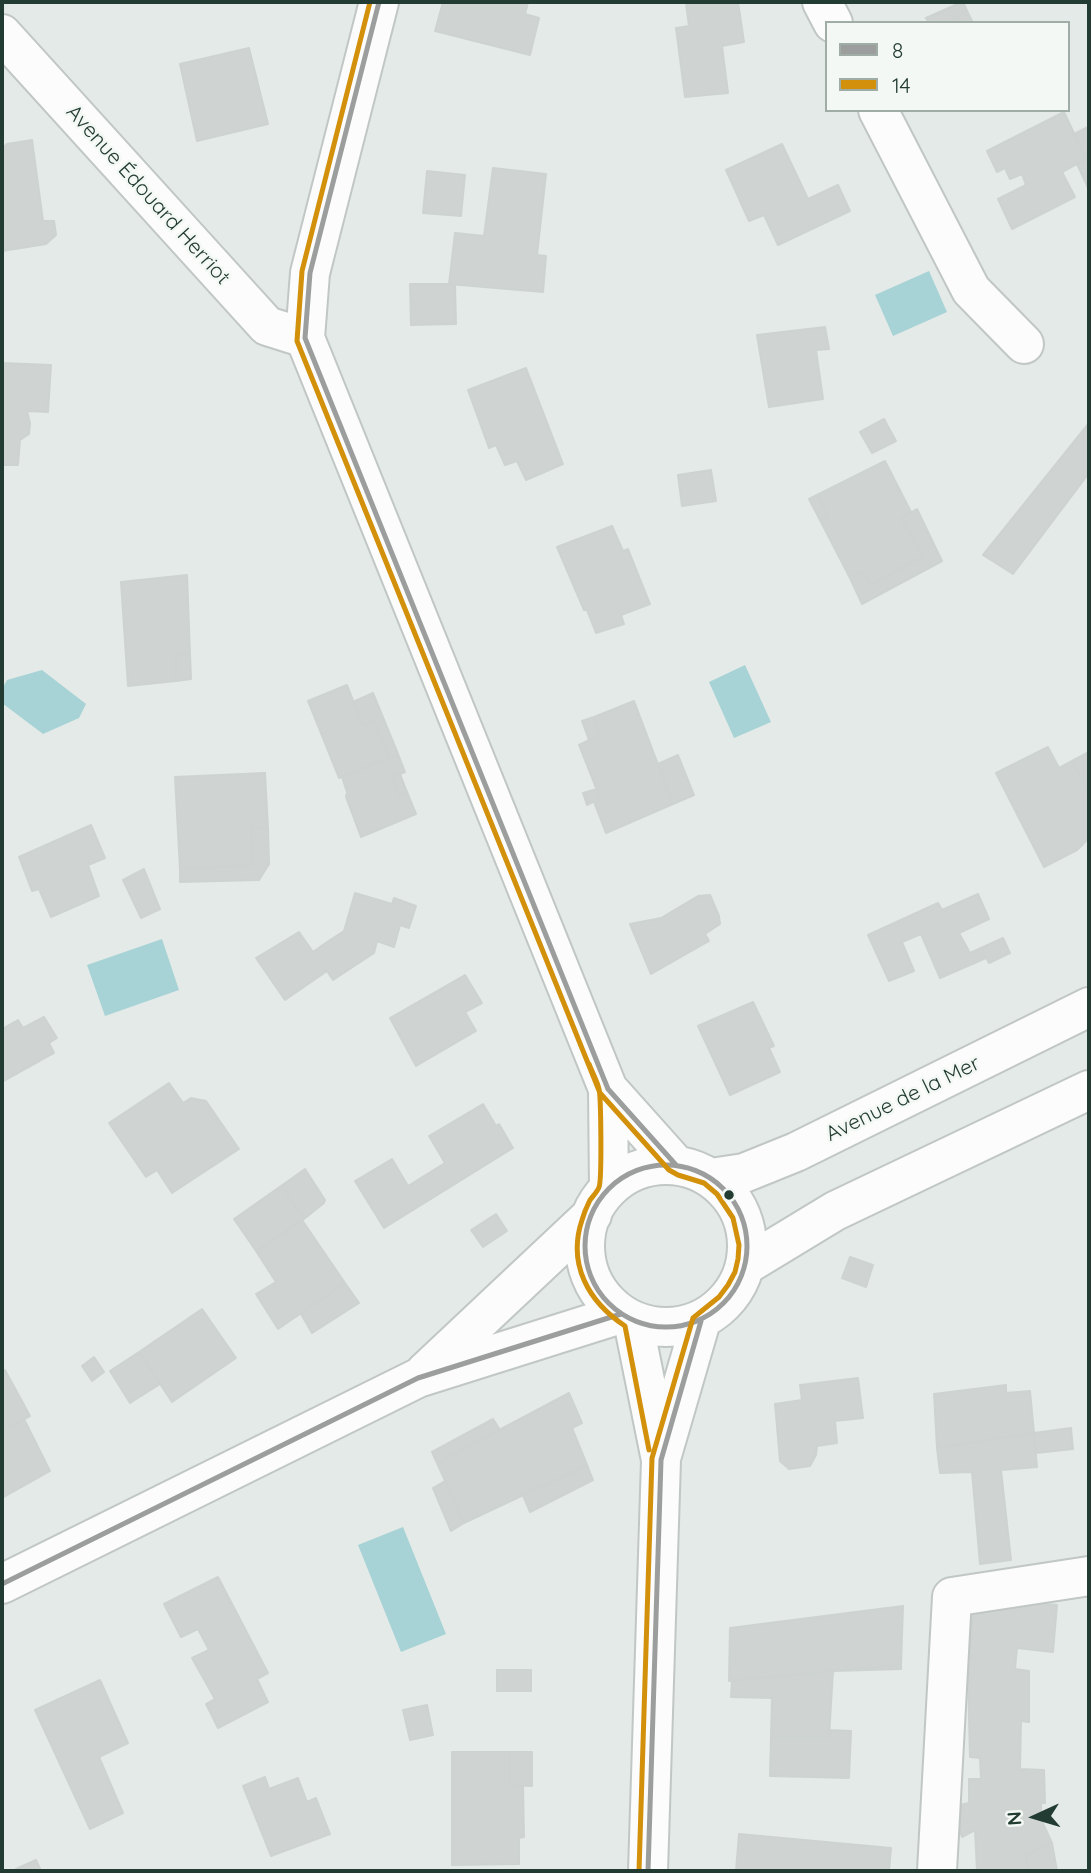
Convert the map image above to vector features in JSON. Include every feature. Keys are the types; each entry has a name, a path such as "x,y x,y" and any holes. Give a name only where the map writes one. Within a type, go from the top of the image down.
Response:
{"street":[{"path":"379,2 310,273 305,338 608,1089 694,1171 730,1194 742,1216 748,1240 746,1265 737,1288 721,1307 701,1321 678,1327 655,1327 627,1317 607,1302 589,1270 585,1251 586,1233 600,1201 608,1089"},
{"path":"822,2 832,21"},
{"name":"Avenue Édouard Herriot","path":"2,34 267,326 305,338"},
{"path":"879,112 971,290 1024,344"},
{"name":"Avenue de la Mer","path":"694,1171 744,1173 796,1152 1089,1007"},
{"path":"746,1265 835,1211 1089,1090"},
{"path":"418,1378 624,1177 640,1169 658,1165 694,1171"},
{"path":"2,1584 418,1378 627,1317"},
{"path":"627,1317 661,1460"},
{"path":"648,1871 661,1460 701,1321"},
{"path":"937,1871 951,1597 1089,1576"}],"water":[{"path":"929,271 947,312 893,336 875,295"},
{"path":"745,665 771,722 734,738 709,682"},
{"path":"42,670 86,704 79,718 43,734 2,703 2,689 7,680"},
{"path":"162,939 179,990 105,1016 87,965"},
{"path":"403,1527 446,1634 401,1652 358,1545"}],"building":[{"path":"443,2 528,2 525,14 539,18 530,55 435,31"},
{"path":"673,2 738,2 744,42 722,46 728,93 685,97 676,28 689,26 686,3"},
{"path":"963,2 968,13 951,21 928,21 926,18"},
{"path":"968,13 972,21 951,21"},
{"path":"249,48 268,124 197,141 180,64"},
{"path":"1064,112 1086,159 1062,172 1075,197 1012,229 998,199 1026,185 1022,174 1010,179 1005,168 997,172 987,151"},
{"path":"1088,127 1089,190 1077,164 1086,159 1074,134"},
{"path":"32,140 43,221 54,221 56,235 46,244 2,251 2,149 7,144"},
{"path":"782,144 808,199 838,185 850,211 778,245 764,215 749,221 726,170"},
{"path":"493,168 546,174 537,255 546,256 543,292 449,284 455,233 484,236"},
{"path":"427,171 465,175 461,216 423,213"},
{"path":"410,284 455,284 456,324 411,325"},
{"path":"825,327 829,349 816,350 823,399 769,407 757,335"},
{"path":"2,363 51,365 48,412 27,411 29,434 20,440 18,465 2,465"},
{"path":"526,368 563,464 526,480 517,461 505,465 496,445 489,448 468,390"},
{"path":"884,419 896,441 872,453 860,432"},
{"path":"1089,423 1089,473 1013,574 983,555"},
{"path":"885,461 911,512 901,518 923,556 870,585 863,571 850,578 821,522 829,517 817,495"},
{"path":"711,470 716,501 682,506 678,475"},
{"path":"817,495 829,517 821,522 809,499"},
{"path":"917,509 942,561 862,604 850,578 863,571 870,585 923,556 901,518"},
{"path":"612,526 623,551 628,549 650,604 621,615 624,624 596,633 557,547"},
{"path":"187,575 190,654 176,655 176,681 128,686 121,582"},
{"path":"190,654 191,679 176,681 176,655"},
{"path":"347,685 363,726 374,721 389,758 339,778 308,701"},
{"path":"373,693 398,754 389,758 374,721 363,726 353,702"},
{"path":"634,701 673,804 606,833 594,802 600,798 579,745 600,735 594,717"},
{"path":"594,717 600,735 589,740 582,721"},
{"path":"1048,747 1059,768 1072,761 1089,794 1089,838 1077,850 1044,867 996,773"},
{"path":"1089,752 1089,794 1072,761"},
{"path":"398,754 405,772 392,777 399,795 407,792 416,814 361,837 346,797 342,777"},
{"path":"678,755 694,795 673,804 658,764"},
{"path":"265,773 268,828 251,828 252,865 180,869 175,777"},
{"path":"400,774 407,792 399,795 392,777"},
{"path":"597,789 600,798 587,805 583,793"},
{"path":"91,825 105,858 88,865 99,896 51,917 39,889 32,891 19,857"},
{"path":"251,828 268,828 269,864 259,880 180,882 180,869 252,865"},
{"path":"144,869 160,909 141,918 123,880"},
{"path":"355,893 392,904 394,898 416,906 409,928 400,925 394,947 377,941 374,953 333,980 327,971 285,1000 256,958 299,932 313,952 344,931"},
{"path":"978,894 989,919 959,933 970,953 981,948 986,958 940,978 921,934 902,942 914,971 889,981 868,935 938,903 942,910"},
{"path":"710,895 720,924 705,934 709,941 651,974 630,924 661,918 698,896"},
{"path":"1003,938 1010,953 989,963 981,948"},
{"path":"465,975 482,1003 465,1012 476,1031 416,1066 390,1018"},
{"path":"753,1002 774,1046 769,1048 780,1072 730,1095 698,1026"},
{"path":"44,1017 57,1038 49,1043 54,1053 2,1082 2,1029 18,1020 23,1028"},
{"path":"169,1083 183,1103 191,1098 206,1101 239,1149 172,1193 157,1170 146,1177 109,1123"},
{"path":"483,1104 513,1148 384,1228 355,1181 392,1159 408,1186 445,1163 429,1136"},
{"path":"305,1169 325,1200 304,1219 281,1186"},
{"path":"281,1186 304,1219 256,1251 234,1219"},
{"path":"496,1214 507,1231 483,1247 471,1230"},
{"path":"302,1220 345,1283 278,1329 256,1294 276,1282 256,1251"},
{"path":"850,1257 873,1265 866,1287 842,1278"},
{"path":"345,1283 359,1303 312,1333 301,1314"},
{"path":"202,1309 236,1358 172,1402 139,1352"},
{"path":"139,1352 160,1384 130,1403 110,1371"},
{"path":"94,1357 104,1372 92,1381 82,1366"},
{"path":"5,1370 30,1416 2,1431 2,1372"},
{"path":"858,1378 863,1418 835,1421 837,1443 817,1446 810,1466 789,1469 780,1461 775,1404 802,1400 800,1385"},
{"path":"1006,1385 1006,1393 1030,1391 1034,1433 937,1448 934,1394"},
{"path":"569,1393 582,1423 572,1428 587,1465 464,1523 437,1463"},
{"path":"24,1419 50,1471 2,1498 2,1431"},
{"path":"493,1419 500,1430 437,1463 432,1452"},
{"path":"1071,1428 1073,1449 1036,1453 1034,1433"},
{"path":"1034,1433 1037,1467 1001,1470 1011,1560 980,1564 972,1472 940,1473 937,1448"},
{"path":"587,1465 593,1480 530,1512 523,1495"},
{"path":"445,1481 464,1523 451,1531 433,1488"},
{"path":"218,1577 268,1673 257,1679 268,1702 218,1728 206,1704 215,1699 192,1658 209,1650 198,1629 181,1637 164,1604"},
{"path":"991,1599 1057,1605 1053,1652 1017,1648 1015,1669 1029,1671 1029,1722 1021,1721 1020,1769 1044,1770 1045,1803 1041,1803 1041,1819 1052,1843 1026,1855 1029,1871 977,1871 975,1830 962,1837 950,1807 969,1803 969,1779 981,1779 980,1758 970,1757 968,1676 973,1609"},
{"path":"903,1606 901,1665 729,1681 730,1628"},
{"path":"901,1665 901,1669 833,1671"},
{"path":"497,1670 531,1670 531,1691 497,1691"},
{"path":"833,1671 829,1737 771,1737 772,1698 731,1697 732,1681"},
{"path":"100,1680 128,1743 99,1757 123,1813 90,1829 35,1710"},
{"path":"427,1705 433,1735 410,1740 403,1710"},
{"path":"830,1730 851,1731 849,1778 770,1776 771,1737 829,1737"},
{"path":"452,1752 509,1752 510,1785 523,1786 524,1837 519,1838 519,1864 452,1865"},
{"path":"509,1752 532,1752 532,1786 510,1785"},
{"path":"265,1777 269,1789 298,1778 307,1802 316,1798 330,1834 271,1856 243,1786"},
{"path":"739,1834 891,1848 889,1871 736,1871"},
{"path":"1052,1843 1057,1871 1029,1871 1026,1855"},
{"path":"36,1860 41,1871 17,1871 16,1869"}],"transit line":[{"name":"14","path":"370,2 302,271 297,341 600,1093 669,1170 704,1183 717,1194 733,1218 739,1245 735,1272 728,1285 719,1297 693,1318 652,1458 639,1871"},
{"name":"8","path":"379,2 310,273 305,338 608,1089 676,1165"},
{"name":"14","path":"589,1064 600,1095 601,1170 599,1187 582,1220 577,1252 584,1281 592,1294 601,1306 625,1326 649,1450"},
{"name":"8","path":"666,1165 697,1171 723,1189 741,1215 747,1246 741,1277 723,1303 697,1321 666,1327 635,1321 609,1303 591,1277 585,1246 591,1215 609,1189 635,1171 666,1165"},
{"name":"8","path":"2,1584 418,1378 621,1314"},
{"name":"8","path":"648,1871 661,1460 701,1321"}]}
